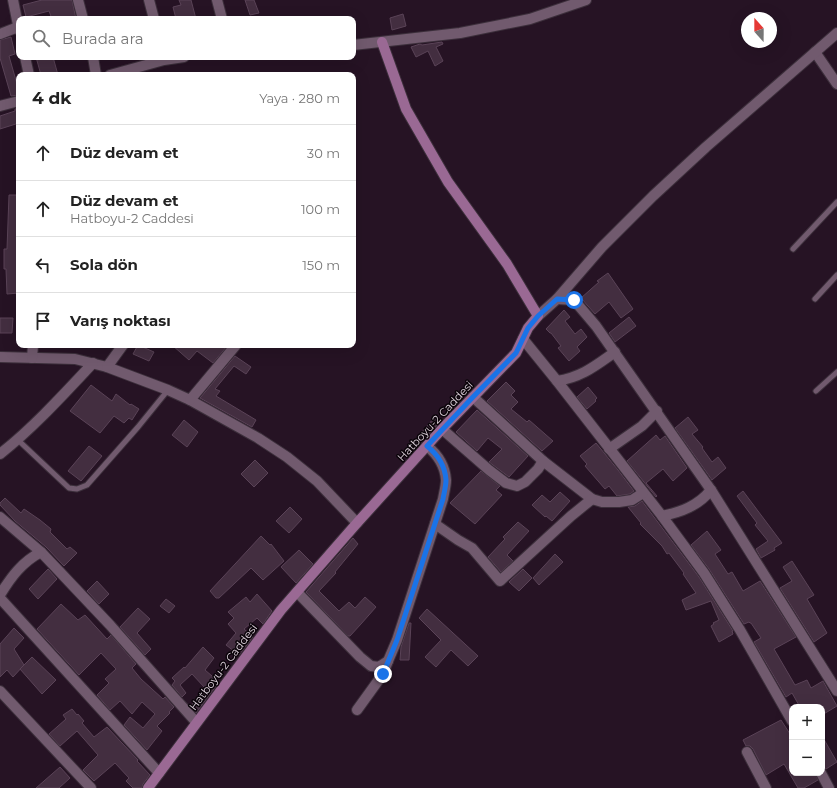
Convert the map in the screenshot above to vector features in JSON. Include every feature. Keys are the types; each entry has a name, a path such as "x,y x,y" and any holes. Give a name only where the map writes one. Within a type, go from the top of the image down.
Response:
{"main road":[{"path":"382,42 406,109 448,182 507,264 538,316"},
{"name":"Hatboyu-2 Caddesi","path":"148,788 276,617 442,429 516,353 528,328 538,316"}],"street":[{"path":"13,0 16,16"},
{"path":"78,0 82,16"},
{"path":"149,0 153,16"},
{"path":"217,0 221,16"},
{"path":"356,45 460,33 530,20 586,0"},
{"path":"0,34 16,29"},
{"path":"538,316 557,299 602,247 653,196 837,33"},
{"path":"815,52 837,84"},
{"path":"26,60 28,72"},
{"path":"93,60 95,72"},
{"path":"120,72 158,60"},
{"path":"0,106 16,102"},
{"path":"557,299 574,300 615,352 711,490 837,691"},
{"path":"523,339 662,516 704,573 767,675 789,715"},
{"path":"32,358 33,348"},
{"path":"107,367 121,348"},
{"path":"190,400 233,348"},
{"path":"557,382 571,379 583,374 615,352"},
{"path":"0,357 75,359 93,363 168,390 190,400 263,441 287,457 317,481 358,523"},
{"path":"0,454 18,440 62,397 93,363"},
{"path":"473,397 543,461 592,499 602,502 619,502 632,500 643,493"},
{"path":"609,449 642,426 657,412"},
{"path":"442,429 506,483 517,486 525,482 538,469 543,461"},
{"path":"357,710 383,674 397,640 443,499 446,480 441,462 433,451 427,446"},
{"path":"662,516 694,506 705,498 711,490"},
{"path":"436,524 472,548 500,581 571,516 592,499"},
{"path":"0,517 41,552 110,625 196,722"},
{"path":"41,552 30,558 21,566 8,581 0,596 159,773"},
{"path":"297,592 360,657 371,666 379,667 388,661"},
{"path":"0,691 91,788"},
{"path":"748,752 766,788"},
{"path":"823,776 829,788"}],"lane":[{"path":"793,249 837,202"},
{"path":"815,299 837,275"},
{"path":"816,391 837,372"},
{"path":"18,440 69,488 82,488 87,485 106,464 168,390"}],"building":[{"path":"42,0 72,0 75,16 51,16 49,11 26,16 23,5"},
{"path":"179,0 191,0 195,16 175,16 173,7 181,5"},
{"path":"245,0 254,0 259,13 250,15"},
{"path":"403,14 406,26 392,30 390,18"},
{"path":"11,37 15,54 9,56 16,80 16,95 11,96 0,58 0,40"},
{"path":"442,42 443,44 436,47 443,61 435,66 428,51 416,57 411,47 420,44"},
{"path":"37,60 54,60 57,72 40,72"},
{"path":"15,109 16,124 0,129 0,116 15,111"},
{"path":"9,195 16,195 16,293 7,294 6,269 4,269 4,249 7,249"},
{"path":"608,273 633,309 621,318 609,302 595,314 581,298 599,282 597,281"},
{"path":"564,310 570,317 565,321 575,334 581,329 587,337 577,347 580,351 569,361 558,348 561,346 546,329"},
{"path":"629,317 636,326 615,342 609,333"},
{"path":"0,318 13,318 12,333 0,333"},
{"path":"136,348 145,348 154,352 149,361 133,354"},
{"path":"175,348 226,348 213,363 197,351 189,360"},
{"path":"235,356 251,367 246,374 234,366 215,389 220,391 216,396 256,420 252,427 200,398"},
{"path":"506,382 515,391 511,395 518,402 511,409 527,422 529,420 553,441 542,451 487,401"},
{"path":"91,385 112,401 116,394 130,405 131,404 139,409 132,420 129,418 124,423 114,416 100,433 70,411"},
{"path":"588,387 597,398 595,400 596,401 587,409 577,397"},
{"path":"477,410 528,456 509,477 489,462 502,449 488,438 477,451 456,432"},
{"path":"688,417 698,430 692,434 703,447 702,448 712,462 718,457 726,468 712,480 675,428"},
{"path":"434,418 439,423 425,438 421,433"},
{"path":"184,420 198,432 187,447 172,435"},
{"path":"656,435 660,440 665,436 687,468 673,481 663,469 646,483 657,496 656,497 627,461"},
{"path":"596,443 634,491 630,494 617,496 609,486 605,489 585,466 587,464 580,456"},
{"path":"89,446 102,456 81,481 68,471"},
{"path":"255,460 268,473 254,487 241,474"},
{"path":"481,471 500,486 496,490 502,495 475,524 450,503"},
{"path":"743,491 782,543 774,548 775,550 761,558 756,549 768,541 755,525 757,523 737,496"},
{"path":"560,492 570,501 552,521 546,516 545,517 532,505 542,495 550,502"},
{"path":"5,498 21,513 24,509 40,520 51,529 50,532 67,549 70,547 77,553 64,566 46,547 15,521 0,505"},
{"path":"642,501 699,577 733,631 733,634 719,642 711,626 719,620 711,601 686,610 682,600 696,593 683,574 684,573 669,553 667,554 662,546 640,524 641,523 628,507 635,506"},
{"path":"290,507 302,519 289,533 276,521"},
{"path":"518,522 529,531 507,555 513,561 501,572 488,557 505,539 503,537"},
{"path":"707,531 721,550 715,554 728,574 732,572 743,591 760,581 796,637 774,649 795,685 807,680 811,688 823,681 837,706 825,713 825,704 798,704 792,693 786,697 754,642 761,638 751,623 749,622 744,624 709,569 691,545"},
{"path":"261,536 270,545 271,544 284,561 263,580 251,568 219,598 216,598 210,591"},
{"path":"353,538 358,544 335,572 336,573 319,591 339,611 349,602 355,608 365,597 376,607 350,636 348,636 306,592"},
{"path":"299,550 313,564 296,583 281,567"},
{"path":"555,554 563,562 539,585 533,578"},
{"path":"792,561 814,595 807,599 827,633 814,642 780,588 792,581 783,567"},
{"path":"48,569 57,579 38,599 29,589"},
{"path":"523,569 532,578 519,591 509,582"},
{"path":"97,581 109,594 99,604 87,591"},
{"path":"257,594 272,611 263,624 257,618 244,629 253,637 239,655 226,645 236,633 228,624 234,618 228,612 246,597 250,602"},
{"path":"166,599 175,606 169,613 160,606"},
{"path":"61,604 78,620 85,615 107,639 111,635 136,664 132,668 141,679 163,699 165,697 174,707 157,726 162,731 147,750 124,725 130,717 143,728 155,714 142,702 132,714 120,701 110,710 97,695 109,683 105,679 116,669 101,653 79,675 37,629"},
{"path":"138,608 150,619 137,633 151,649 145,655 120,627"},
{"path":"427,609 478,656 468,666 451,650 436,667 425,657 441,640 419,618"},
{"path":"409,623 411,623 409,660 400,660 401,647"},
{"path":"14,628 24,638 14,649 24,665 13,677 7,670 0,677 0,644"},
{"path":"203,647 214,658 205,670 219,682 196,713 191,706 205,688 192,674 180,685 186,693 182,697 172,685 175,681 172,678 184,667 185,668"},
{"path":"32,657 56,680 42,694 20,669"},
{"path":"72,709 84,721 82,723 94,737 107,727 138,760 137,761 150,775 143,784 142,788 133,788 126,781 129,778 115,763 94,781 83,770 98,755 77,731 60,746 49,734 66,719 63,715"},
{"path":"781,720 789,732 789,773 784,764 766,775 753,749 750,746 746,746 743,740"},
{"path":"825,741 837,762 825,768"},
{"path":"60,767 70,778 59,788 36,788"},
{"path":"791,776 816,776 818,780 804,788 798,788"}],"route":[{"path":"383,674 397,640 432,537 443,499 446,480 441,462 433,451 427,446 516,353 528,328 538,316 557,299 574,300"}]}
